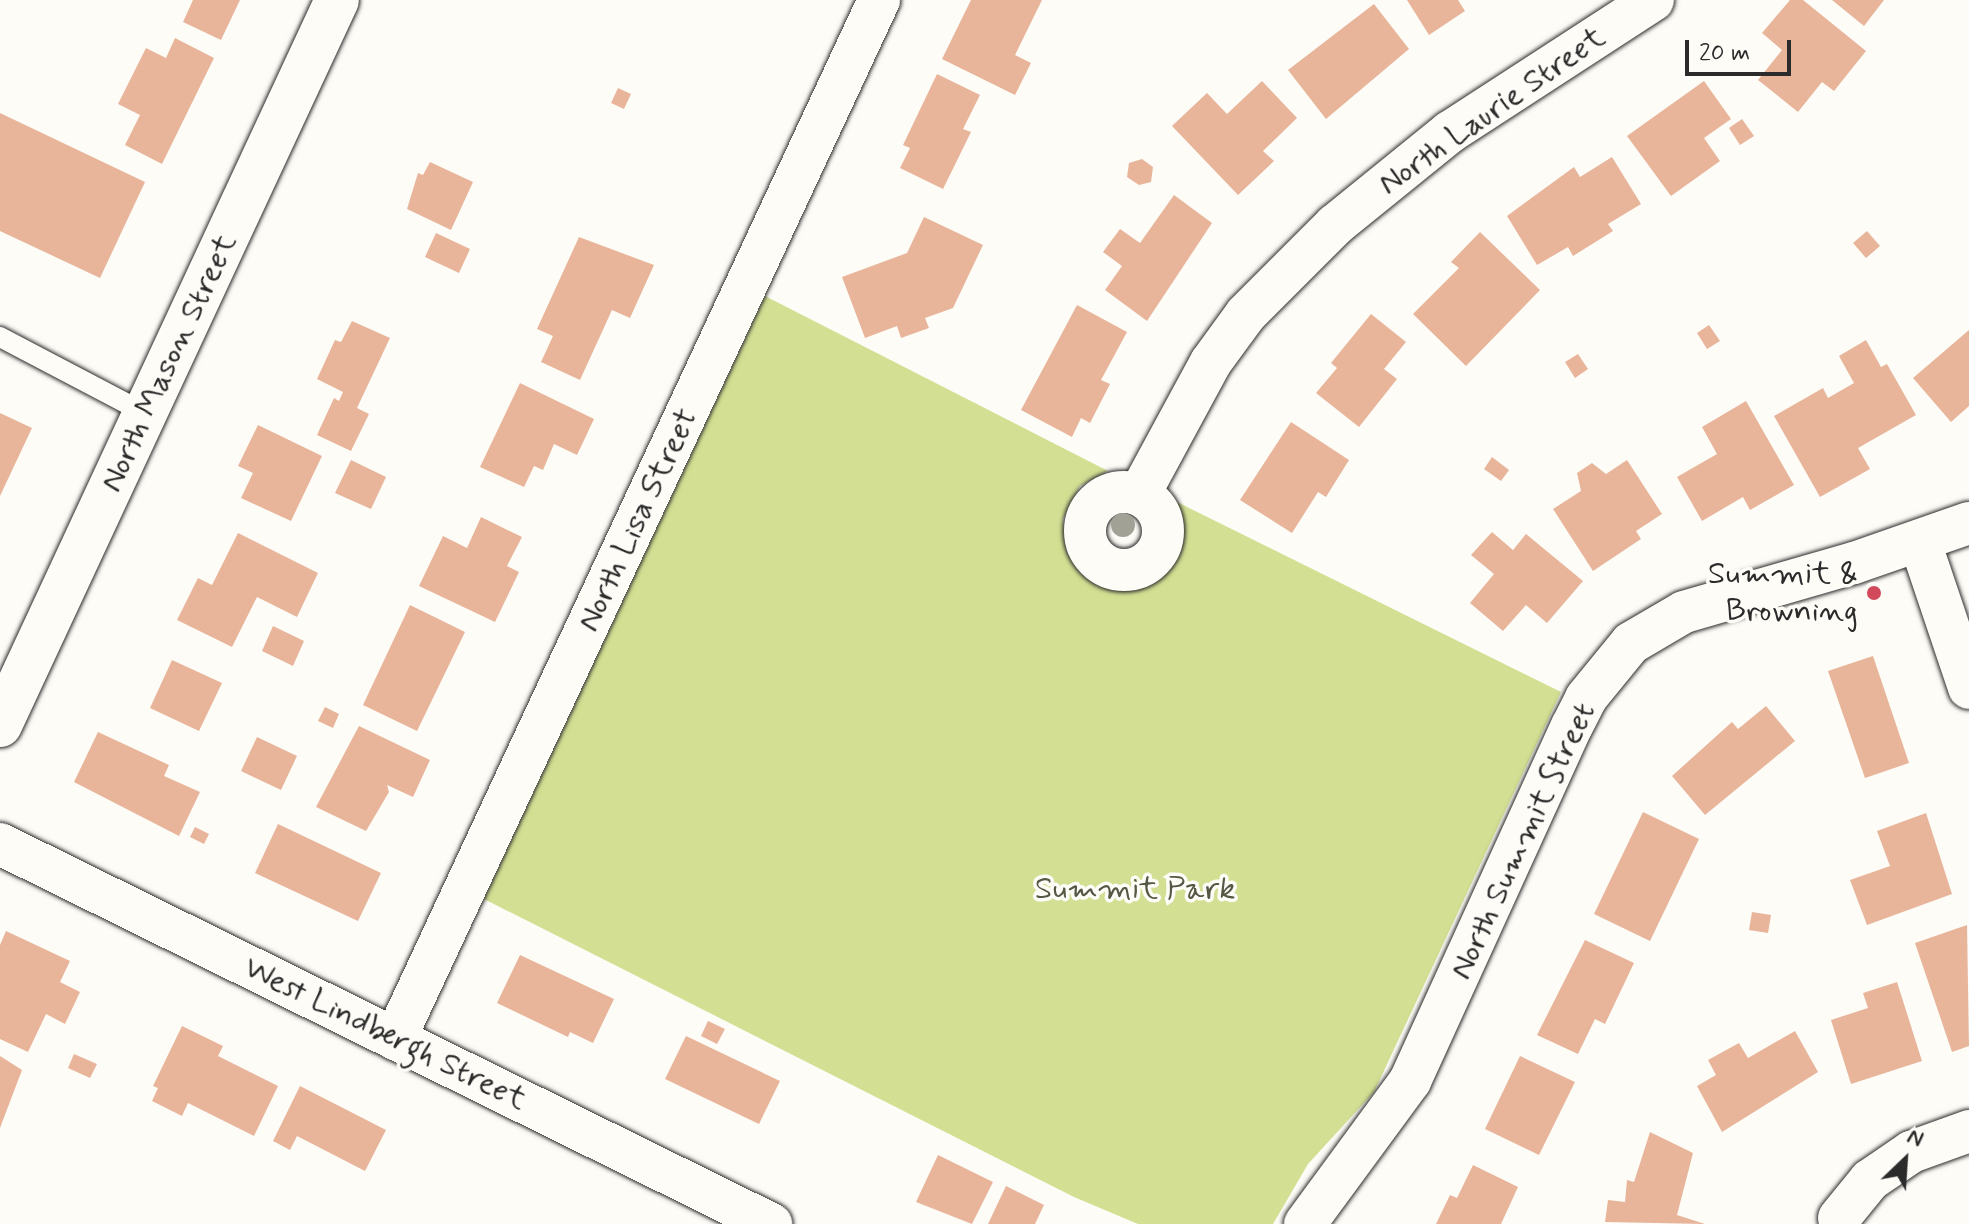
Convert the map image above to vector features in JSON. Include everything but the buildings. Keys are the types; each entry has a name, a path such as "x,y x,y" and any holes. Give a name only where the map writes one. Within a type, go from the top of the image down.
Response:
{"main road":[{"name":"North Mason Street","path":"0,725 337,0"}],"street":[{"name":"North Lisa Street","path":"395,1039 879,0"},
{"name":"North Laurie Street","path":"1139,495 1211,362 1246,314 1335,225 1450,132 1653,0"},
{"name":"North Summit Street","path":"1305,1224 1410,1081 1572,726 1606,670 1631,643 1684,612 1920,542 1969,523"},
{"path":"1920,542 1969,688"},
{"name":"West Lindbergh Street","path":"0,844 771,1224"},
{"path":"1839,1218 1870,1180 1911,1152 1969,1131"}],"lane":[{"path":"0,337 145,413"}],"green space":[{"name":"Summit Park","path":"765,296 1108,471 1080,486 1063,519 1067,553 1098,583 1131,588 1169,566 1182,530 1175,501 1561,692 1374,1092 1308,1164 1273,1224 1138,1224 1074,1197 484,899"}],"place":[{"name":"Summit & Browning","path":"1874,593"}]}
